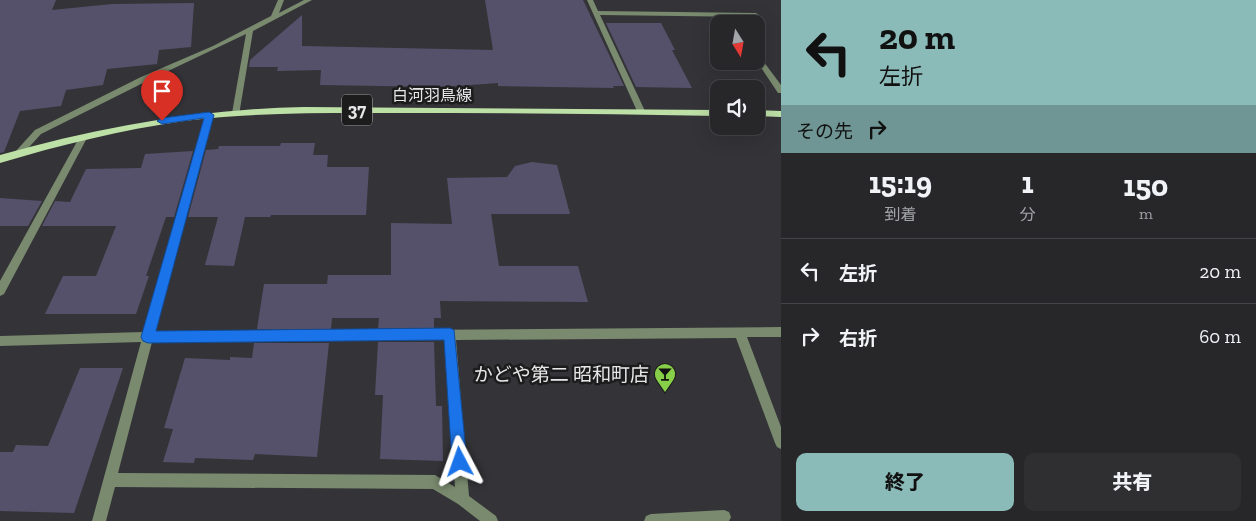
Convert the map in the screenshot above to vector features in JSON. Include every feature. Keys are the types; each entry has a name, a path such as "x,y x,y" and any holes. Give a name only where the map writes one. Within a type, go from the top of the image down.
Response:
{"main road":[{"name":"白河羽鳥線","path":"0,159 162,121 236,113 308,110 710,113"},
{"path":"765,114 781,114"}],"street":[{"path":"274,16 281,0"},
{"path":"18,154 38,132 309,0"},
{"path":"590,0 641,111"},
{"path":"596,13 710,16"},
{"path":"236,113 250,29"},
{"path":"765,68 781,91"},
{"path":"100,521 209,115"},
{"path":"0,291 83,138"},
{"path":"739,332 781,443"},
{"path":"0,341 148,337 781,332"},
{"path":"450,334 462,499"},
{"path":"112,480 435,482 491,521"},
{"path":"651,521 724,517"}],"building":[{"path":"0,0 56,0 52,10 112,4 194,3 191,47 159,50 157,64 107,69 103,85 66,90 61,106 20,111 4,152 0,153"},
{"path":"485,0 583,0 624,86 613,86 614,88 498,86 498,83 442,87 320,85 321,70 277,71 278,67 249,67 250,60 302,15 302,46 493,50"},
{"path":"606,23 661,23 675,50 672,50 692,88 636,87"},
{"path":"281,143 315,143 313,155 328,155 327,167 369,167 366,215 271,215 270,217 245,217 234,266 205,265 218,217 188,217 206,150 218,149 219,146 280,146"},
{"path":"193,151 174,217 166,217 146,276 149,276 136,314 45,314 63,276 96,276 116,226 42,226 55,201 70,202 86,169 141,168 145,154"},
{"path":"532,162 557,165 570,214 491,214 499,266 578,266 588,302 440,301 441,318 434,318 434,328 378,328 379,318 332,318 331,329 257,329 264,284 327,284 328,275 391,275 391,223 452,224 447,178 507,177 515,166"},
{"path":"0,198 42,201 28,226 0,226"},
{"path":"378,342 434,342 436,406 442,406 443,461 380,459 383,395 375,395"},
{"path":"254,343 329,343 317,457 255,454 253,460 195,458 194,463 163,462 173,429 164,428 185,358 230,360 230,357 252,358"},
{"path":"80,368 123,368 74,513 0,511 0,452 13,452 16,445 48,446"}],"place":[{"name":"かどや第二 昭和町店","path":"665,393"}],"route":[{"path":"162,121 209,115 148,337 450,334 460,462"}]}
